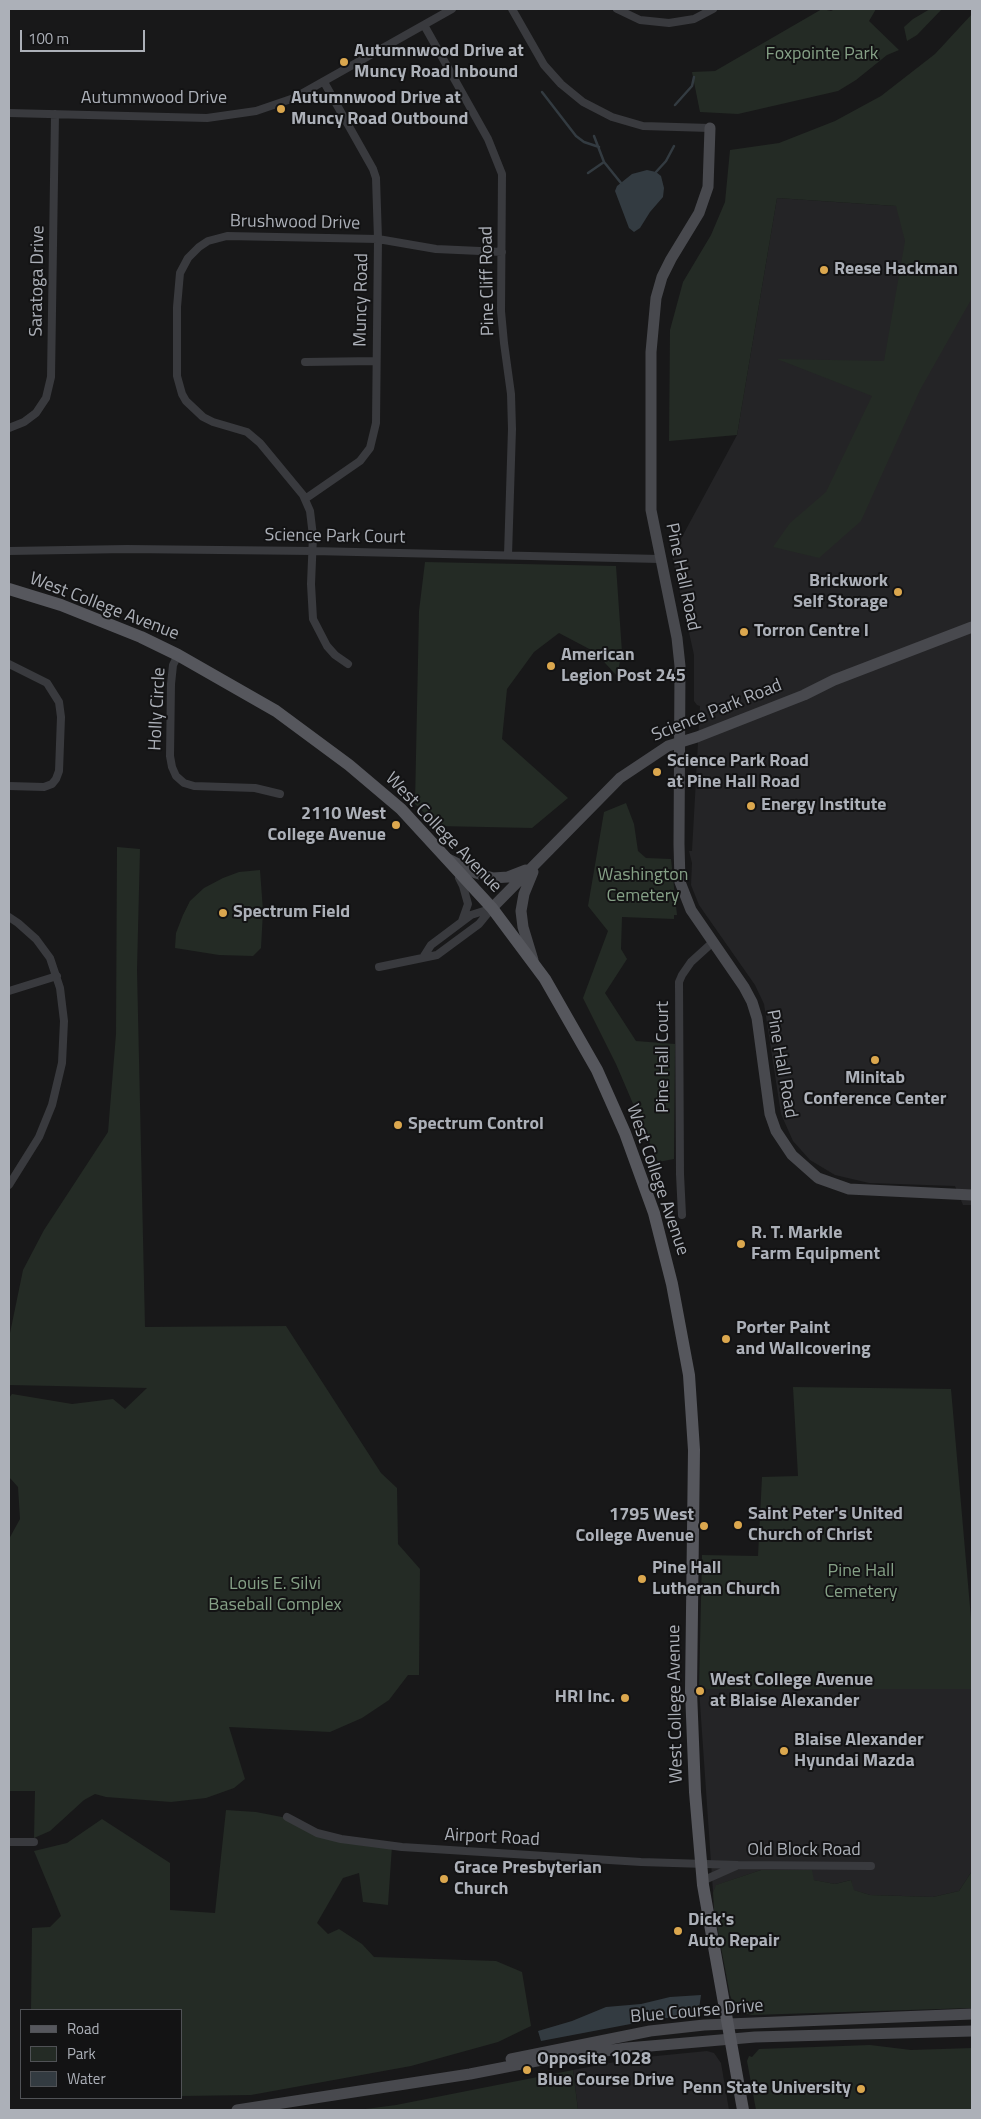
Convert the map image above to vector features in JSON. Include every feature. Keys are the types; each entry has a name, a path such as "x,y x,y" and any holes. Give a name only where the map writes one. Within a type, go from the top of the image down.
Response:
{"main road":[{"name":"Pine Hall Road","path":"710,128 708,187 704,201 662,277 652,322 650,495 652,516 679,652 680,882 691,910 744,987 752,1002 757,1018 770,1114 781,1141 795,1160 818,1178 849,1189 972,1194"},
{"name":"West College Avenue","path":"9,589 61,606 141,637 178,654 276,711 316,739 401,809 492,908 533,962 558,1001 597,1070 612,1102 654,1213 679,1318 689,1375 694,1450 692,1704 700,1864 729,2039 743,2110"},
{"name":"Science Park Road","path":"492,908 620,778 668,746 698,737 804,695 834,680 972,627"},
{"path":"448,859 481,875 500,878 520,873 540,860"},
{"path":"533,962 523,927 521,911 526,885 540,860"},
{"name":"Blue Course Drive","path":"429,2080 558,2048 650,2031 727,2024 972,2014"},
{"name":"Blue Course Drive","path":"237,2110 604,2051 800,2034 972,2031"}],"street":[{"name":"Autumnwood Drive","path":"9,113 207,118 244,114 282,104 452,9"},
{"path":"512,9 548,70 561,84 584,102 612,117 637,124 663,128 710,128"},
{"path":"617,9 640,20 662,23 687,21 713,9"},
{"name":"Pine Cliff Road","path":"424,25 488,139 498,162 503,186 501,311 511,394 512,429 508,555"},
{"name":"Muncy Road","path":"305,499 353,467 370,448 376,423 378,197 373,169 324,82"},
{"name":"Saratoga Drive","path":"9,428 24,422 36,413 46,398 51,377 55,114"},
{"name":"Brushwood Drive","path":"348,664 335,655 327,646 313,619 311,584 313,550 310,511 300,490 260,443 247,432 213,422 203,417 186,401 178,384 177,307 180,272 188,258 199,247 217,238 227,236 378,239 436,249 502,252"},
{"path":"305,362 376,361"},
{"name":"Science Park Court","path":"9,550 313,550 660,559"},
{"name":"Holly Circle","path":"178,654 173,665 170,756 176,776 184,783 194,786 255,788 280,794"},
{"path":"9,664 48,684 59,702 61,717 59,771 54,781 44,787 9,786"},
{"path":"448,859 467,897 467,910 460,924"},
{"path":"424,956 431,945 471,915 492,908"},
{"path":"379,967 424,956 437,955 479,924 492,908"},
{"path":"9,917 26,929 44,948 57,976 64,1021 62,1063 52,1104 39,1137 9,1185"},
{"name":"Pine Hall Court","path":"682,1215 679,982 691,962 713,942"},
{"path":"9,991 57,976"},
{"name":"Airport Road","path":"287,1817 317,1833 341,1839 402,1847 700,1864"},
{"path":"9,1842 34,1842"},
{"name":"Old Block Road","path":"700,1864 871,1866"},
{"name":"Old Block Road","path":"702,1881 738,1865"}],"shaded area":[{"path":"777,198 896,206 972,206 972,1205 963,1205 955,1186 869,1183 835,1175 810,1160 793,1141 781,1114 764,1004 755,985 699,905 691,885 692,863 689,851 692,851 700,706 694,701 694,655 671,551 677,551 676,548 737,435"},
{"path":"699,1689 972,1689 972,1871 959,1891 933,1897 870,1895 853,1890 851,1880 835,1884 813,1880 811,1870 761,1870 717,1885 713,1892"},
{"path":"707,2051 714,2053 721,2063 729,2110 578,2110 573,2070 636,2058"}],"green space":[{"name":"Foxpointe Park","path":"822,9 831,11 835,9 876,9 869,21 899,50 887,55 856,80 838,91 738,114 700,112 692,72 715,71"},
{"path":"930,9 942,9 917,35 907,41 904,27"},
{"path":"972,14 972,298 920,390 861,521 819,558 773,547 790,523 826,492 872,396 777,359 884,361 905,241 896,206 777,198 737,435 669,441 670,330 683,282 711,235 725,202 730,150 779,143 835,121 881,96 935,54"},
{"path":"425,562 616,566 622,652 617,676 595,652 559,633 534,652 507,689 502,739 568,798 532,828 438,826 415,804 419,611"},
{"name":"Washington Cemetery","path":"626,803 634,824 638,851 646,858 671,859 677,915 674,915 674,919 622,917 621,949 627,959 605,993 636,1041 675,1044 674,1159 658,1162 616,1064 583,998 608,931 588,906 604,812"},
{"name":"Louis E. Silvi Baseball Complex","path":"117,847 140,849 137,970 145,1327 286,1326 381,1473 397,1488 398,1544 420,1569 419,1675 408,1675 389,1700 362,1718 330,1732 229,1727 245,1779 234,1788 206,1798 171,1802 106,1797 95,1794 84,1800 50,1831 34,1838 35,1791 9,1791 9,1539 20,1519 18,1487 9,1477 9,1398 12,1394 72,1404 113,1399 125,1409 147,1388 9,1385 9,1338 23,1270 44,1230 108,1132 116,1034"},
{"name":"Spectrum Field","path":"260,870 263,911 261,948 253,956 219,955 175,948 176,933 183,915 190,901 204,888 239,872"},
{"name":"Pine Hall Cemetery","path":"793,1387 951,1389 972,1630 972,1689 699,1689 702,1555 758,1556 762,1477 798,1476"},
{"path":"226,1810 256,1812 287,1818 306,1829 392,1846 388,1905 363,1902 359,1873 343,1878 317,1923 328,1934 339,1929 362,1944 374,1957 496,1961 522,1972 531,2026 498,2042 411,2066 251,2095 182,2096 182,2009 31,2009 32,1928 50,1927 61,1916 34,1851 67,1843 102,1819 170,1863 170,1910 215,1913"},
{"path":"761,1870 812,1870 814,1880 835,1884 851,1880 854,1890 870,1895 933,1897 959,1891 972,1871 972,2008 752,2015 744,2013 745,2010 737,2004 734,2006 730,1995 714,1910 713,1892 716,1885"},
{"name":"Penn State University","path":"870,2045 911,2050 972,2048 972,2110 756,2110 747,2061 749,2056 752,2057 759,2049"},
{"path":"573,2070 578,2110 358,2110 396,2105"}],"water":[{"path":"647,170 656,172 661,176 664,188 663,197 650,212 640,228 634,232 629,228 615,191 617,186 632,174"},
{"path":"701,1995 699,2009 695,2015 657,2019 541,2041 538,2031 572,2021 606,2007 641,2004 670,1997"}],"waterway":[{"path":"675,105 692,86 694,77"},
{"path":"542,92 576,136 584,142 599,147"},
{"path":"594,136 604,162 621,183"},
{"path":"656,172 666,161 674,146"},
{"path":"588,173 604,162"}],"place":[{"name":"Autumnwood Drive at Muncy Road Inbound","path":"344,62"},
{"name":"Autumnwood Drive at Muncy Road Outbound","path":"281,109"},
{"name":"Reese Hackman","path":"824,270"},
{"name":"Brickwork Self Storage","path":"898,592"},
{"name":"Torron Centre I","path":"744,632"},
{"name":"American Legion Post 245","path":"551,666"},
{"name":"Science Park Road at Pine Hall Road","path":"657,772"},
{"name":"Energy Institute","path":"751,806"},
{"name":"2110 West College Avenue","path":"396,825"},
{"name":"Spectrum Field","path":"223,913"},
{"name":"Minitab Conference Center","path":"875,1060"},
{"name":"Spectrum Control","path":"398,1125"},
{"name":"R. T. Markle Farm Equipment","path":"741,1244"},
{"name":"Porter Paint and Wallcovering","path":"726,1339"},
{"name":"Saint Peter's United Church of Christ","path":"738,1525"},
{"name":"1795 West College Avenue","path":"704,1526"},
{"name":"Pine Hall Lutheran Church","path":"642,1579"},
{"name":"West College Avenue at Blaise Alexander","path":"700,1691"},
{"name":"HRI Inc.","path":"625,1698"},
{"name":"Blaise Alexander Hyundai Mazda","path":"784,1751"},
{"name":"Grace Presbyterian Church","path":"444,1879"},
{"name":"Dick's Auto Repair","path":"678,1931"},
{"name":"Opposite 1028 Blue Course Drive","path":"527,2070"},
{"name":"Penn State University","path":"861,2089"}]}
